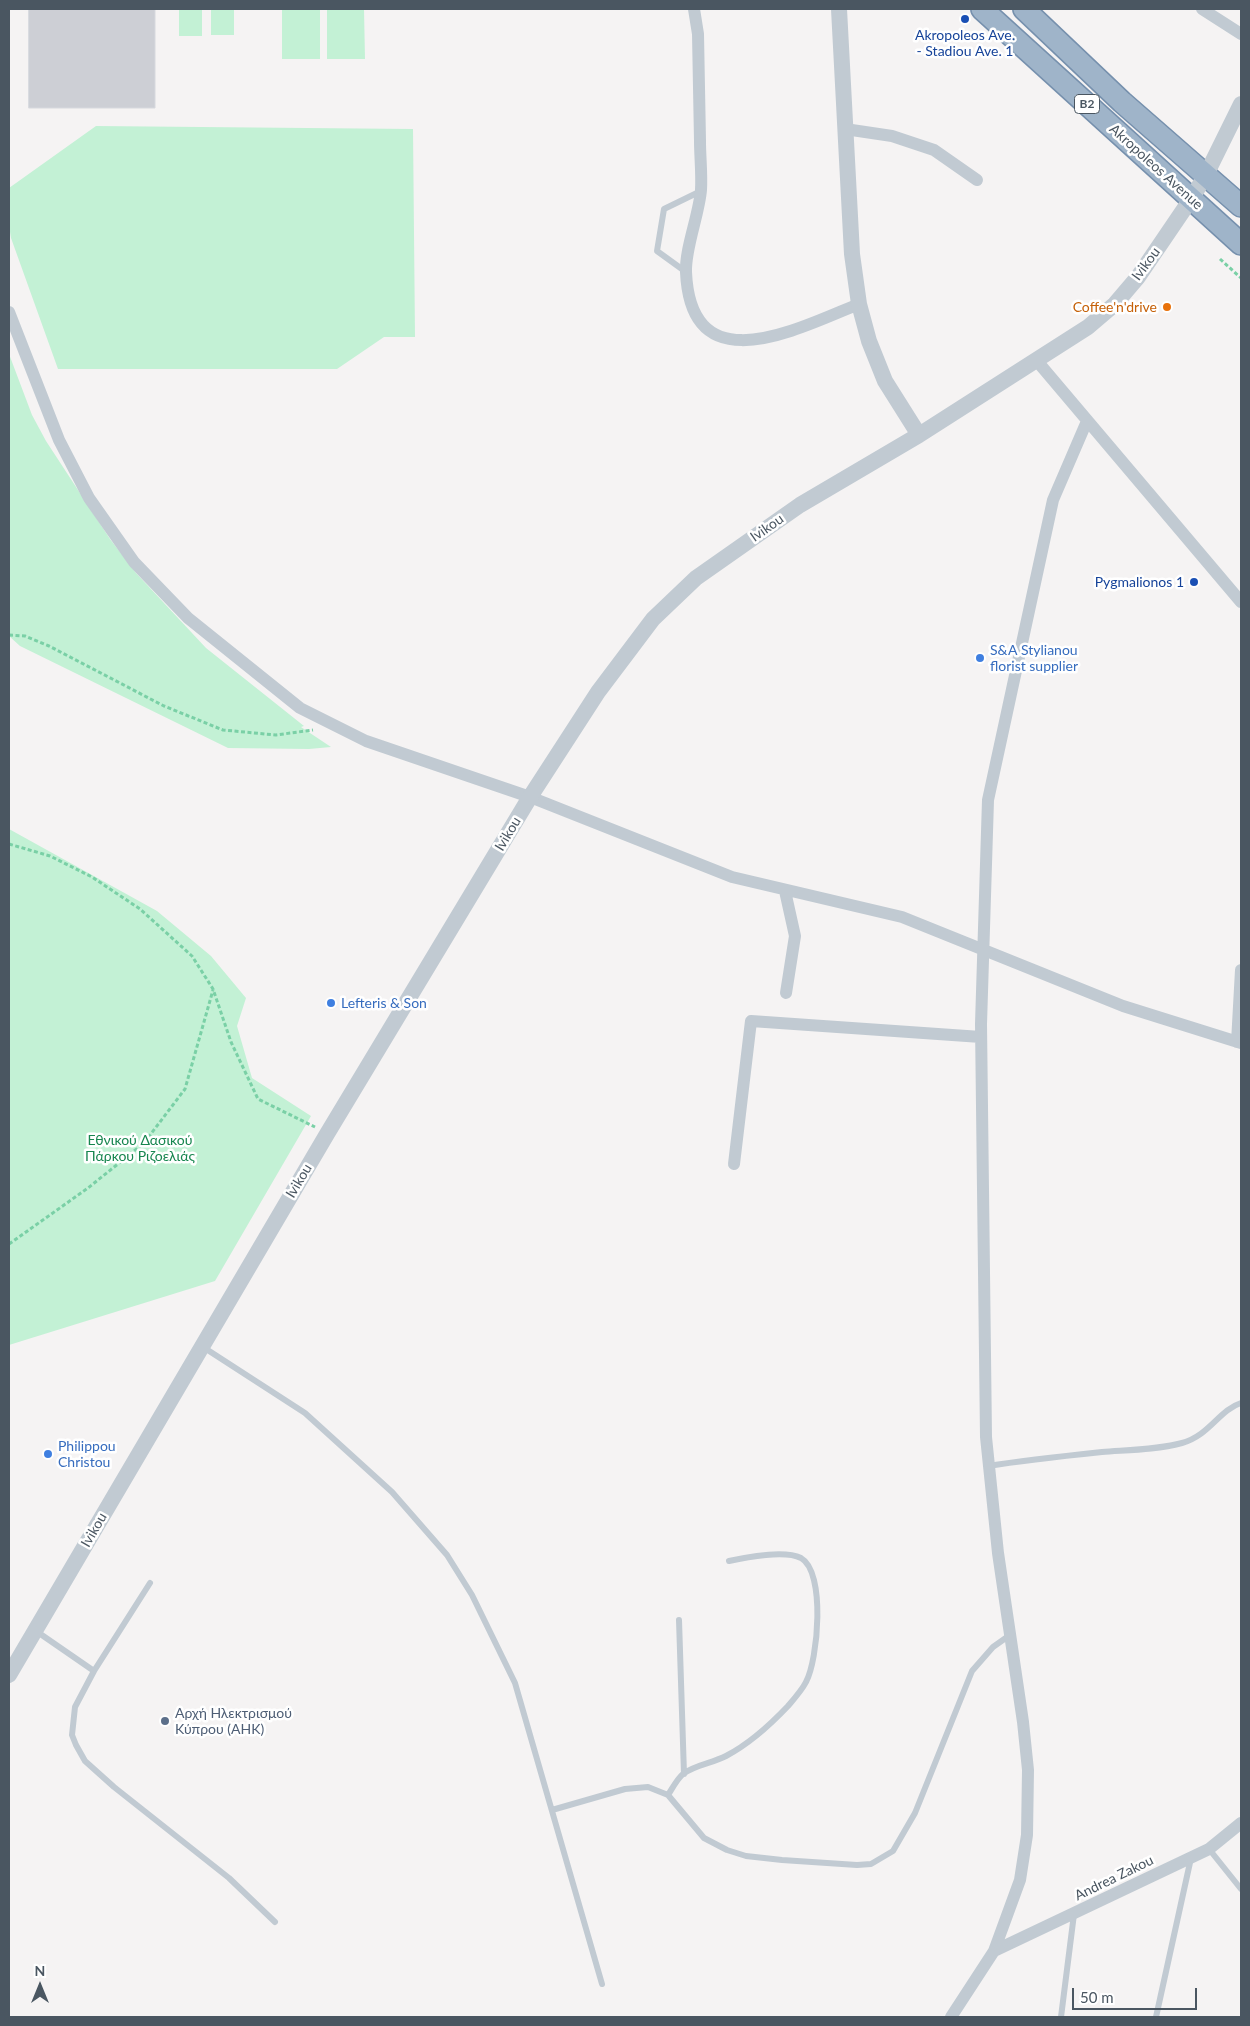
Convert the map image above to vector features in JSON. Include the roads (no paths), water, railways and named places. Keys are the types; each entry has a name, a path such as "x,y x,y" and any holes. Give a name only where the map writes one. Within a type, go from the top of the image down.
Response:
{"highway":[{"name":"Akropoleos Avenue","path":"982,9 1241,244"},
{"name":"Akropoleos Avenue","path":"1024,9 1122,102 1241,206"}],"street":[{"path":"694,9 698,34 701,191 686,272 694,316 700,325 714,335 727,340 776,337 859,304"},
{"path":"839,9 852,254 859,304 869,341 885,381 918,435"},
{"path":"1202,9 1241,34"},
{"name":"Ivikou","path":"9,1675 202,1346 530,797 615,670 653,619 696,578 800,505 1037,361 1088,327 1115,304 1138,277 1191,199 1206,175 1241,104"},
{"path":"845,129 892,136 934,150 977,180"},
{"path":"9,312 59,440 89,498 134,562 188,618 300,708 366,741 530,797 732,877 902,917 1124,1006 1239,1043 1241,970"},
{"path":"1037,361 1241,602"},
{"path":"951,2017 994,1951 1020,1880 1027,1835 1028,1770 988,1466 986,1438 981,1037 988,800 1053,500 1087,421"},
{"path":"785,891 795,936 786,993"},
{"path":"734,1164 751,1021 981,1037"},
{"name":"Andrea Zakou","path":"994,1951 1209,1849 1241,1823"}],"lane":[{"path":"686,272 657,251 664,209 701,191"},
{"path":"202,1346 305,1412 392,1492 447,1554 472,1595 515,1683 602,1984"},
{"path":"988,1466 1022,1460 1156,1448 1182,1443 1202,1435 1234,1406 1241,1403"},
{"path":"668,1795 684,1774 726,1756 757,1733 788,1706 807,1681 816,1652 817,1614 813,1574 808,1563 800,1558 789,1555 749,1556 729,1561"},
{"path":"150,1582 94,1671 75,1706 72,1735 85,1761 114,1787 228,1878 275,1922"},
{"path":"679,1620 684,1774"},
{"path":"35,1631 94,1671"},
{"path":"552,1810 625,1789 648,1787 668,1795 704,1838 727,1850 746,1856 782,1860 857,1865 871,1864 893,1851 915,1813 972,1671 993,1647 1011,1635"},
{"path":"1209,1849 1241,1889"},
{"path":"1156,2017 1191,1858"},
{"path":"1061,2017 1074,1914"}],"place":[{"name":"Akropoleos Ave. - Stadiou Ave. 1","path":"965,19"},
{"name":"Coffee'n'drive","path":"1167,307"},
{"name":"Pygmalionos 1","path":"1194,582"},
{"name":"S&A Stylianou florist supplier","path":"980,658"},
{"name":"Lefteris & Son","path":"331,1003"},
{"name":"Philippou Christou","path":"48,1454"},
{"name":"Αρχή Ηλεκτρισμού Κύπρου (ΑΗΚ)","path":"165,1721"}],"park label":[{"name":"Εθνικού Δασικού Πάρκου Ριζοελιάς","path":"140,1148"}]}
